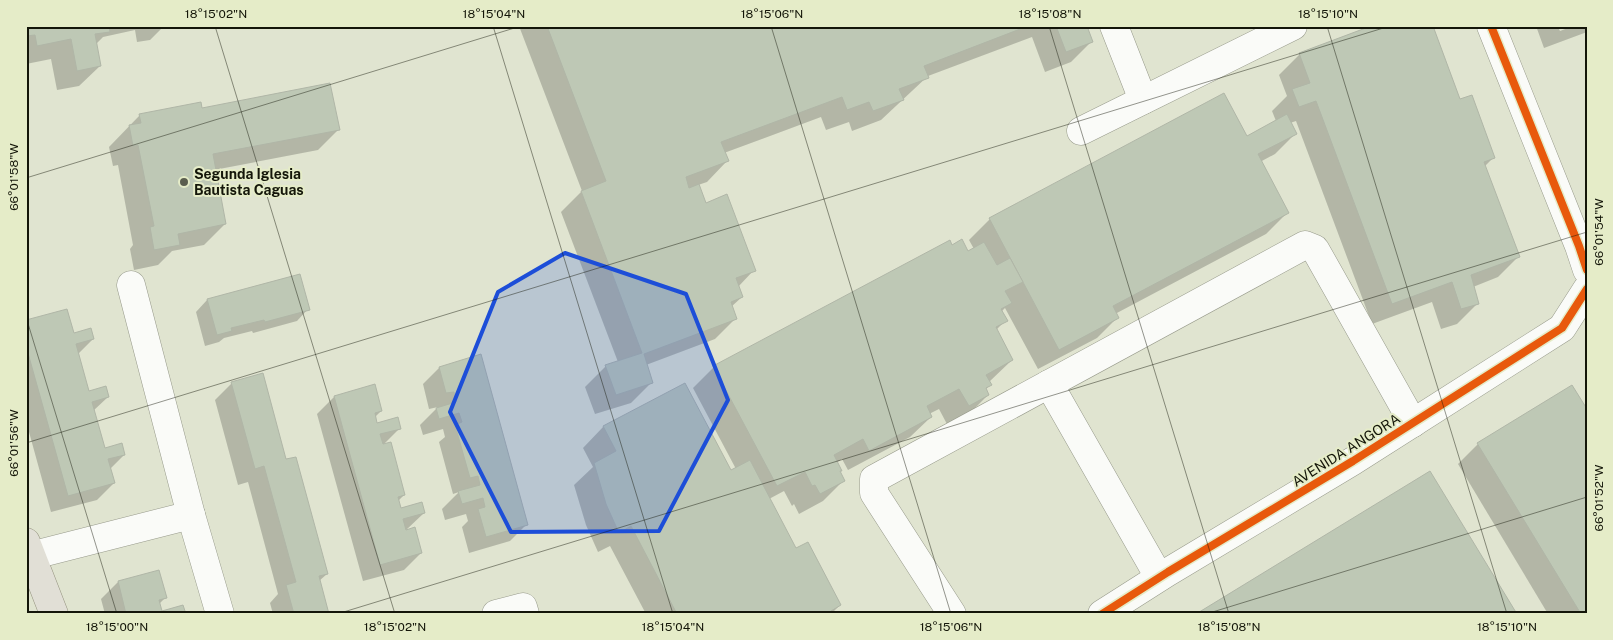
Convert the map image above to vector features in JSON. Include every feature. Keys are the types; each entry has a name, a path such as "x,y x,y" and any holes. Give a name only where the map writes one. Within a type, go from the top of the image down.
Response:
{"main road":[{"path":"28,552 54,614"}],"street":[{"path":"1114,26 1143,100"},
{"path":"1081,131 1293,26"},
{"path":"1491,26 1587,270"},
{"path":"952,614 874,492 874,479 1305,245 1315,249 1413,423"},
{"path":"131,285 191,515 220,614"},
{"name":"AVENIDA ANGORA","path":"1102,614 1353,461 1562,328 1587,289"},
{"path":"1049,384 1159,578"},
{"path":"28,552 191,515"},
{"path":"496,614 523,606 524,614"}],"highlighted area":[{"path":"565,253 686,294 728,400 659,531 511,532 450,412 498,292"}],"building":[{"path":"26,26 109,26 110,32 95,34 101,66 77,71 71,39 37,46 35,35 26,36"},
{"path":"547,26 1028,26 924,66 929,78 899,89 904,100 873,111 869,102 847,110 842,97 721,142 729,161 686,177 689,188 699,184 706,203 727,194 756,271 736,278 743,297 731,302 737,319 644,354 653,383 616,395 605,365 642,353 581,191 606,181"},
{"path":"1056,26 1087,26 1093,42 1066,52"},
{"path":"1371,26 1433,26 1460,99 1472,95 1495,158 1484,162 1520,257 1471,275 1479,304 1461,309 1452,282 1392,304 1316,101 1299,107 1292,89 1310,83 1299,53"},
{"path":"330,83 340,130 213,154 226,224 178,234 180,245 154,250 150,227 154,226 138,145 133,146 129,125 141,123 139,114 201,102 202,108"},
{"path":"1224,93 1247,136 1287,114 1297,134 1258,154 1289,213 1113,306 1119,318 1059,350 989,218"},
{"path":"962,239 968,251 984,242 997,265 1010,258 1023,282 1005,291 1012,303 1001,309 1008,321 996,327 1013,360 986,375 992,385 986,388 989,395 969,406 959,389 927,406 932,417 869,451 863,439 834,455 845,481 820,494 815,485 812,486 805,472 777,486 713,366 950,240 952,245"},
{"path":"300,274 310,310 265,322 264,320 231,328 232,331 217,335 207,299"},
{"path":"67,309 74,333 91,328 94,339 76,344 89,391 106,386 109,397 92,402 105,448 122,443 125,455 108,459 115,483 68,496 26,346 26,320"},
{"path":"481,354 528,525 486,537 478,509 485,507 483,498 462,504 458,491 480,485 478,476 470,478 455,425 462,422 459,413 439,419 436,408 456,402 454,392 446,393 439,367"},
{"path":"263,373 286,459 296,457 328,574 319,576 329,614 294,614 286,585 296,582 264,466 255,469 231,382"},
{"path":"685,383 731,470 750,460 796,548 808,542 841,605 831,611 832,614 677,614 631,526 619,533 606,504 594,463 616,451 603,426"},
{"path":"375,384 382,411 375,413 377,423 398,417 401,429 380,434 383,444 391,442 405,495 398,497 401,508 422,502 425,513 403,519 406,530 415,527 422,553 380,565 334,396"},
{"path":"1572,385 1587,409 1587,614 1581,614 1477,443"},
{"path":"1430,471 1517,614 1196,614"},
{"path":"159,570 167,598 159,600 162,611 183,605 186,614 126,614 118,581"}],"cycle path":[{"path":"1491,26 1587,270"},
{"path":"1102,614 1168,572 1353,461 1562,328 1587,289"}],"place":[{"name":"Segunda Iglesia Bautista Caguas","path":"184,182"}]}
